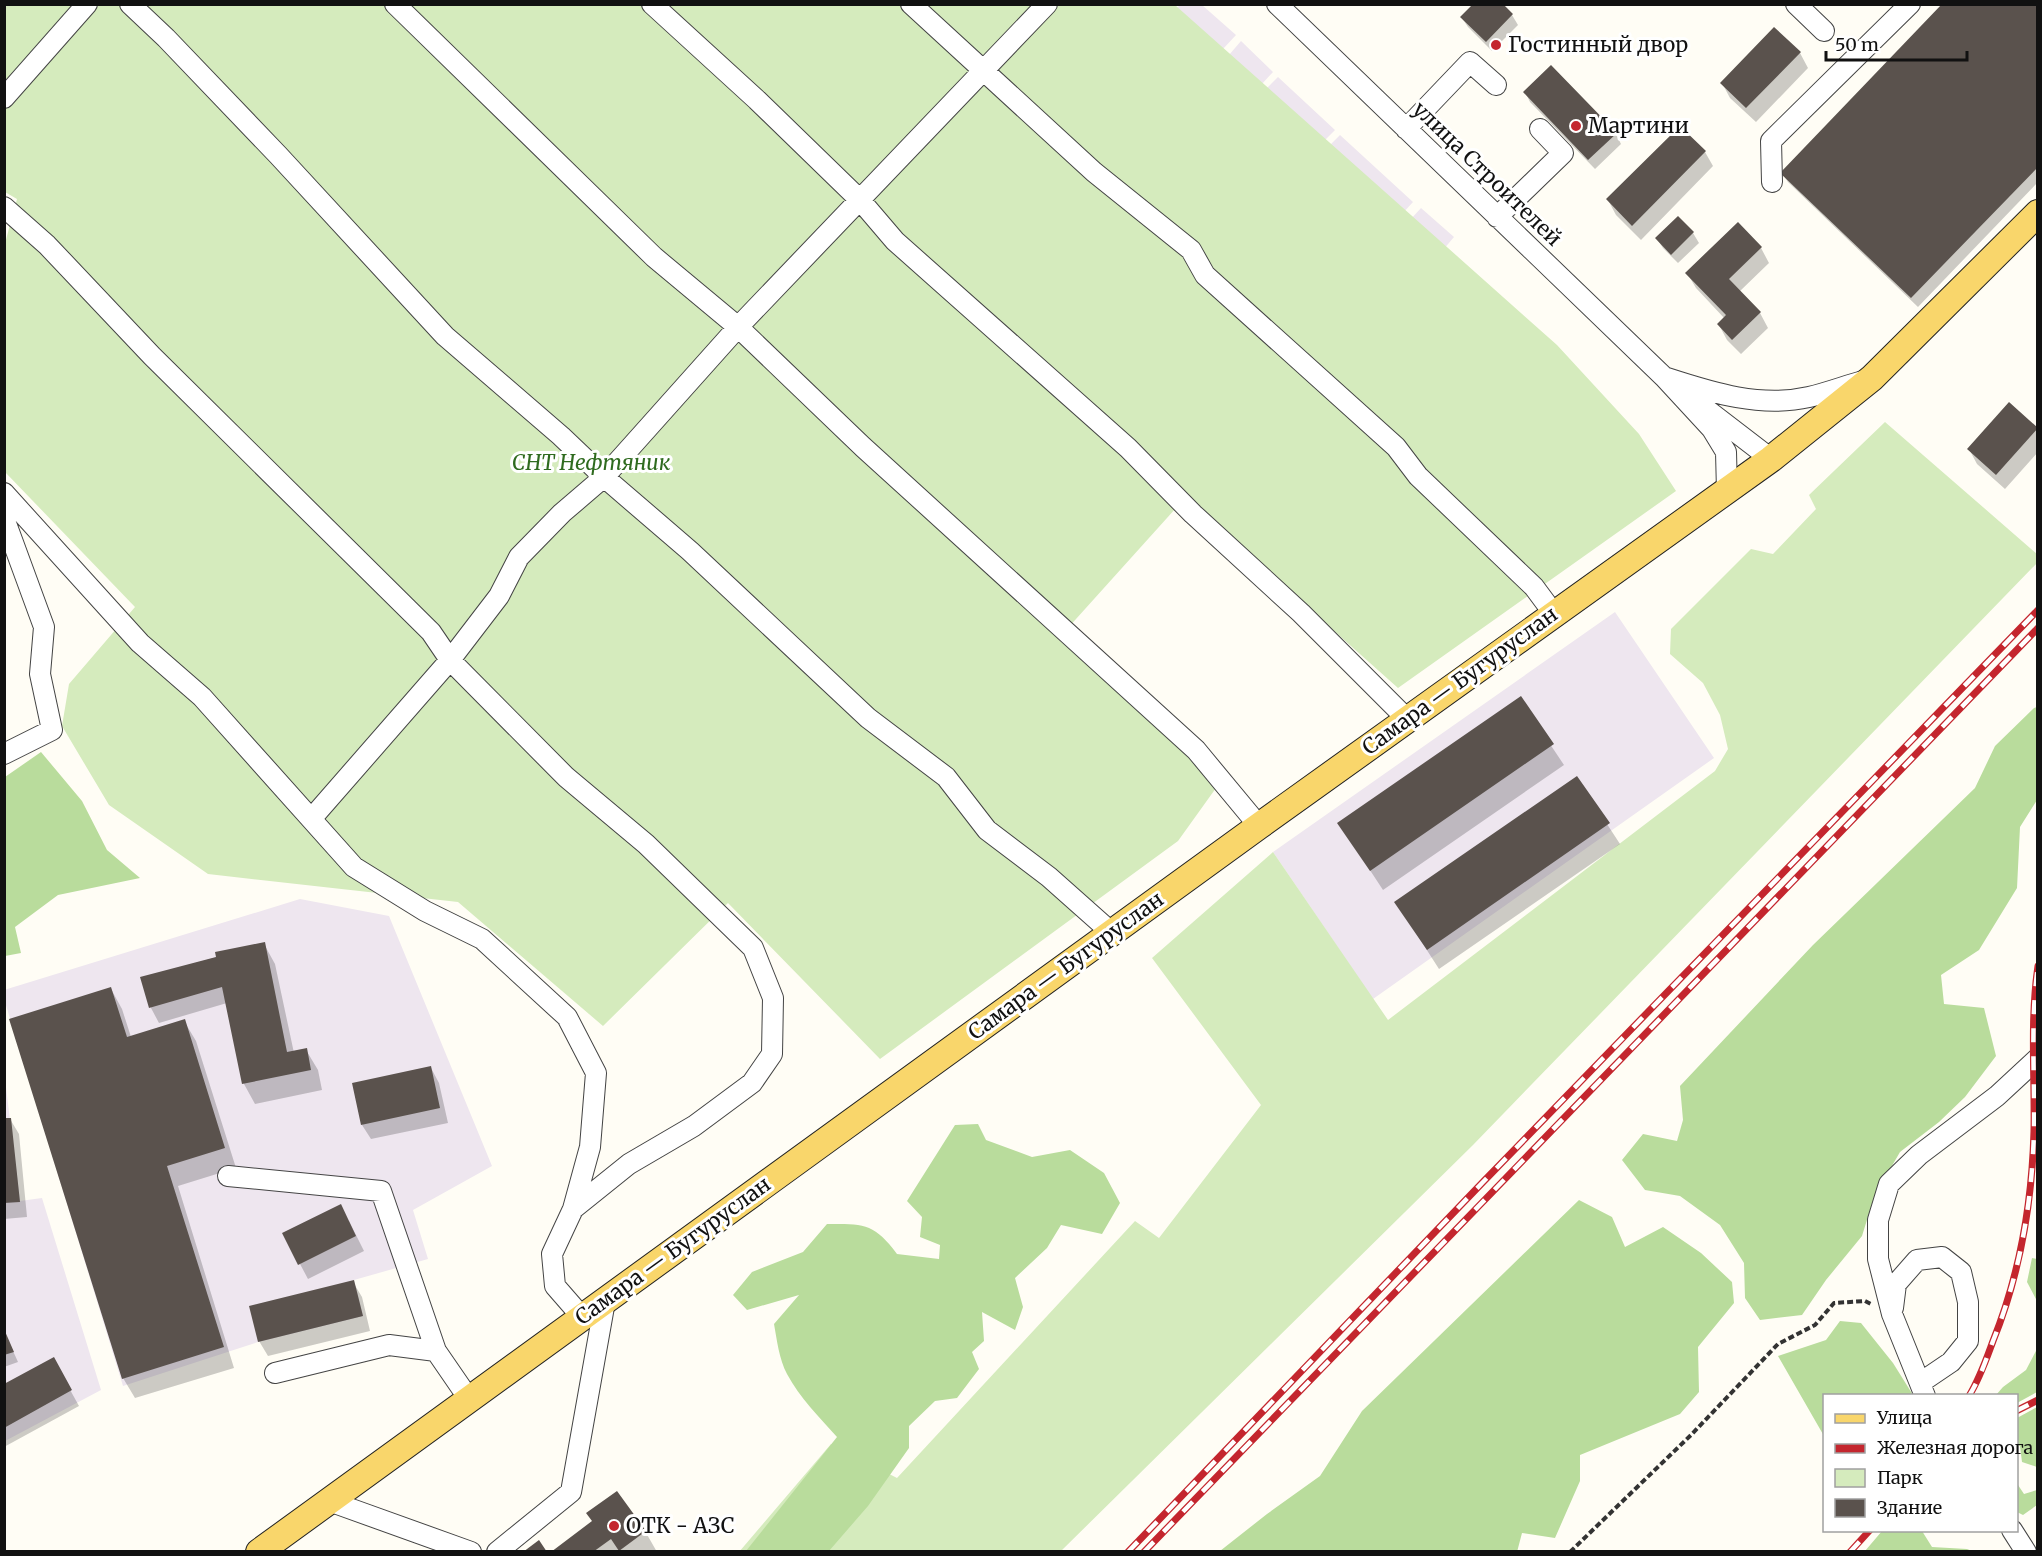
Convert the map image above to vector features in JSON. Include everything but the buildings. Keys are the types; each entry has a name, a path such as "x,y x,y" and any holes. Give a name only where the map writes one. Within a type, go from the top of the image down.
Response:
{"main road":[{"name":"Самара — Бугуруслан","path":"259,1551 1407,719 1771,459 1872,378 2037,213"}],"street":[{"path":"4,98 87,4"},
{"path":"130,4 270,146 445,336 690,551 868,718 946,777 987,830 1049,877 1112,933"},
{"path":"395,4 654,257 738,327 880,463 1196,750 1259,826"},
{"path":"652,4 757,100 860,200 896,241 1128,448 1192,514 1301,613 1407,719"},
{"path":"910,4 1094,172 1191,250 1205,275 1396,447 1418,476 1534,587 1554,614"},
{"path":"312,818 450,660 499,596 519,557 562,513 604,477 738,327 1047,4"},
{"name":"улица Строителей","path":"1277,4 1664,377"},
{"path":"1796,4 1824,31"},
{"path":"1772,182 1771,141 1910,4"},
{"path":"1406,129 1470,62 1496,85"},
{"path":"1497,217 1563,153 1540,129"},
{"path":"4,207 47,245 161,365 431,632 450,660 566,777 646,844 753,948 773,999 772,1054 752,1083 694,1126 629,1164 573,1209"},
{"path":"1664,377 1718,394 1760,401 1807,398 1872,378"},
{"path":"1664,377 1771,459"},
{"path":"1664,377 1712,429 1726,452 1727,491"},
{"path":"4,493 140,643 202,697 354,867 425,911 482,939 567,1017 596,1073 590,1147 573,1209 552,1254 555,1286 582,1317"},
{"path":"4,518 44,627 40,674 52,730 4,754"},
{"path":"1892,1314 1896,1284 1917,1260 1942,1257 1961,1272 1968,1302 1968,1341 1951,1362 1922,1389 1892,1314 1878,1258 1878,1220 1889,1184 1919,1155 1997,1096 2037,1058"},
{"path":"228,1176 381,1191 436,1351 469,1399"},
{"path":"497,1551 571,1492 605,1300"},
{"path":"275,1373 389,1345 436,1351"},
{"path":"329,1501 471,1551"},
{"path":"2013,1532 2026,1551"}],"path":[{"path":"1570,1551 1691,1435 1778,1344 1815,1325 1834,1303 1865,1301 1892,1314"}],"shaded area":[{"path":"1180,5 1202,5 1236,35 1223,49 1177,8"},
{"path":"1241,41 1273,72 1261,85 1229,55"},
{"path":"1278,77 1335,130 1323,142 1266,89"},
{"path":"1340,135 1413,202 1402,214 1328,147"},
{"path":"1421,208 1454,237 1443,250 1410,220"},
{"path":"1615,612 1714,758 1373,999 1273,852"},
{"path":"300,899 389,916 492,1166 413,1210 428,1259 354,1280 363,1316 258,1342 123,1386 5,1002 4,990"},
{"path":"4,1071 20,1201 42,1198 101,1390 5,1441"}],"green space":[{"name":"СНТ Нефтяник","path":"5,5 1175,5 1557,345 1639,434 1676,491 1398,688 1185,498 1058,639 1189,753 1216,788 1178,841 880,1059 728,903 603,1026 458,902 208,874 109,805 62,726 69,684 135,607 5,472 4,247 17,199 5,192"},
{"path":"1885,422 2037,554 2037,563 1473,1145 1061,1551 739,1552 831,1444 897,1478 1135,1221 1159,1238 1261,1105 1152,958 1273,852 1388,1020 1715,771 1728,749 1720,715 1703,683 1670,654 1671,629 1751,549 1773,554 1816,509 1809,495"},
{"path":"2037,707 2037,800 2020,827 2017,888 1979,950 1941,975 1944,1004 1984,1008 1996,1056 1965,1097 1939,1122 1900,1152 1874,1197 1862,1236 1826,1280 1802,1315 1760,1320 1745,1298 1744,1263 1720,1225 1680,1196 1645,1190 1622,1160 1643,1134 1677,1141 1683,1120 1680,1086 1813,945 1975,788 1995,746"},
{"path":"41,752 82,801 107,850 140,878 58,895 15,927 21,953 5,956 5,777"},
{"path":"978,1124 986,1140 1032,1157 1070,1150 1104,1173 1120,1203 1102,1234 1061,1225 1047,1248 1015,1278 1023,1307 1015,1330 982,1312 984,1341 972,1352 979,1369 957,1398 935,1401 909,1426 909,1448 868,1506 829,1551 746,1551 837,1437 798,1391 787,1374 780,1356 774,1324 799,1295 747,1310 733,1295 752,1272 803,1252 827,1224 867,1227 882,1236 897,1254 939,1259 940,1245 920,1237 922,1217 907,1201 955,1125"},
{"path":"1579,1200 1612,1217 1625,1247 1663,1227 1701,1253 1732,1282 1734,1303 1698,1347 1699,1392 1680,1414 1580,1455 1580,1481 1555,1538 1522,1533 1517,1552 1220,1551 1320,1476 1362,1411"},
{"path":"2032,1258 2037,1259 2037,1301 2027,1282"},
{"path":"1840,1321 1861,1323 1893,1363 1912,1394 1823,1394 1823,1434 1778,1356 1826,1340"},
{"path":"2037,1349 2037,1392 2018,1402 2018,1394 1997,1394 2003,1387 2026,1370"},
{"path":"2038,1408 2037,1467 2022,1462 2020,1446 2018,1446 2018,1417"},
{"path":"2018,1485 2024,1494 2037,1490 2037,1505 2023,1515 2018,1512"},
{"path":"1881,1532 1923,1532 1932,1547 1972,1551 1865,1551"}],"railway":[{"path":"1128,1552 2038,610"},
{"path":"1144,1552 2038,628"},
{"path":"1970,1394 1982,1369 2011,1290 2023,1238 2033,1158 2033,1028 2038,966"},
{"path":"2018,1410 2038,1400"},
{"path":"1850,1552 1868,1532"}],"place":[{"name":"Гостинный двор","path":"1496,45"},
{"name":"Мартини","path":"1576,126"},
{"name":"ОТК - АЗС","path":"614,1526"}]}
